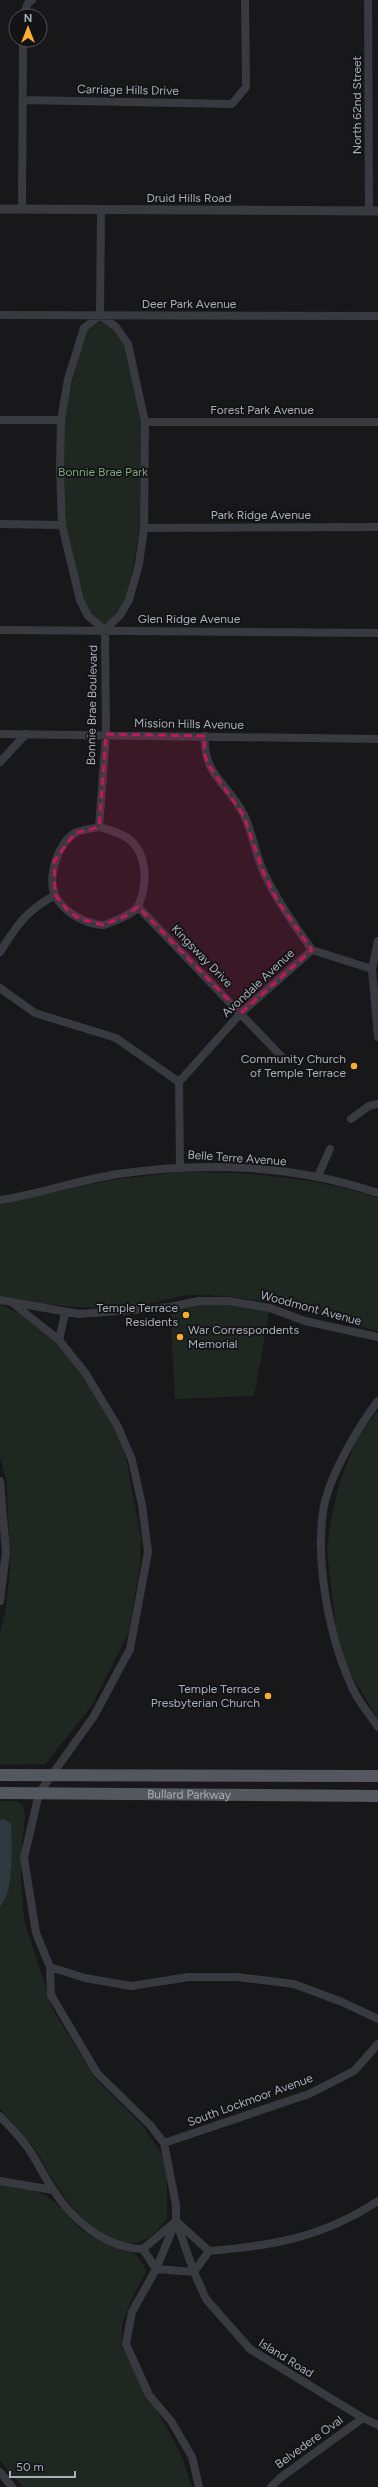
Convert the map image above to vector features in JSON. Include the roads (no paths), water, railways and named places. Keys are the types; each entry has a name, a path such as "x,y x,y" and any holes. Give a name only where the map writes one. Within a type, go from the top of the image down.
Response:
{"main road":[{"name":"Bullard Parkway","path":"0,1775 378,1776"},
{"name":"Bullard Parkway","path":"0,1793 378,1796"}],"street":[{"path":"26,8 28,3 32,0"},
{"name":"Carriage Hills Drive","path":"23,100 232,104 246,87 245,0"},
{"name":"North 62nd Street","path":"368,0 374,211"},
{"path":"22,209 23,48"},
{"name":"Druid Hills Road","path":"0,209 374,211"},
{"path":"100,316 101,210"},
{"name":"Deer Park Avenue","path":"0,315 378,316"},
{"name":"Bonnie Brae Boulevard","path":"99,827 106,734 105,630 120,615 129,600 139,564 144,528 145,422 128,344 116,327 100,316 84,328 68,379 61,420 62,525 80,600 88,616 105,630"},
{"path":"0,420 61,420"},
{"name":"Forest Park Avenue","path":"145,422 378,422"},
{"path":"0,524 62,525"},
{"name":"Park Ridge Avenue","path":"144,528 378,527"},
{"name":"Glen Ridge Avenue","path":"0,630 378,633"},
{"name":"Mission Hills Avenue","path":"0,734 106,734 378,739"},
{"path":"0,762 26,734"},
{"path":"205,736 204,752 208,764 244,816 263,871 277,900 312,950"},
{"path":"99,827 123,835 138,848 145,867 145,885 138,907 124,917 103,925 80,919 68,911 55,895 54,861 62,848 75,833 99,827"},
{"path":"0,952 18,922 40,903 55,895"},
{"name":"Kingsway Drive","path":"138,907 282,1057"},
{"path":"378,942 372,969 378,1037"},
{"name":"Avondale Avenue","path":"179,1082 241,1013 312,950 372,969"},
{"path":"0,988 35,1013 116,1038 179,1082 180,1166"},
{"path":"351,1119 369,1106 378,1104"},
{"path":"318,1176 330,1149"},
{"name":"Belle Terre Avenue","path":"0,1200 112,1175 180,1166 240,1168 318,1176 378,1193"},
{"name":"Woodmont Avenue","path":"0,1300 65,1313 125,1312 170,1307 199,1301 228,1301 270,1308 306,1321 378,1337"},
{"path":"14,1304 59,1340 86,1374 118,1427 132,1460 148,1552 130,1649 94,1716 39,1793 24,1858 36,1933 50,1967 51,1995 97,2073 150,2125 164,2143 176,2205 176,2221 156,2269 132,2312 126,2344 148,2395 171,2422 192,2457 199,2487"},
{"path":"59,1340 65,1313"},
{"path":"378,1401 361,1422 340,1462 324,1505 321,1553 332,1634 343,1668 356,1696 378,1727"},
{"path":"0,1481 6,1552 0,1601"},
{"path":"50,1967 85,1978 131,1986 189,1977 237,1977 294,1984 342,2002 378,2020"},
{"name":"South Lockmoor Avenue","path":"164,2143 309,2094 354,2071 378,2044"},
{"path":"0,2116 30,2150 53,2190 70,2212 99,2236 127,2248 143,2249 176,2221"},
{"path":"0,2181 53,2190"},
{"path":"176,2221 209,2251 241,2248 304,2237 340,2224 378,2201"},
{"path":"370,2207 378,2210"},
{"name":"Island Road","path":"176,2221 194,2272 206,2299 250,2349 363,2418 378,2425"},
{"path":"143,2249 156,2269"},
{"path":"156,2269 194,2272 209,2251"},
{"name":"Belvedere Oval","path":"271,2487 280,2478 363,2418"},
{"path":"0,2472 12,2487"}],"place":[{"name":"Community Church of Temple Terrace","path":"354,1066"},
{"name":"Temple Terrace Residents","path":"186,1315"},
{"name":"War Correspondents Memorial","path":"180,1337"},
{"name":"Temple Terrace Presbyterian Church","path":"268,1696"}],"park label":[{"name":"Bonnie Brae Park","path":"103,472"}]}
